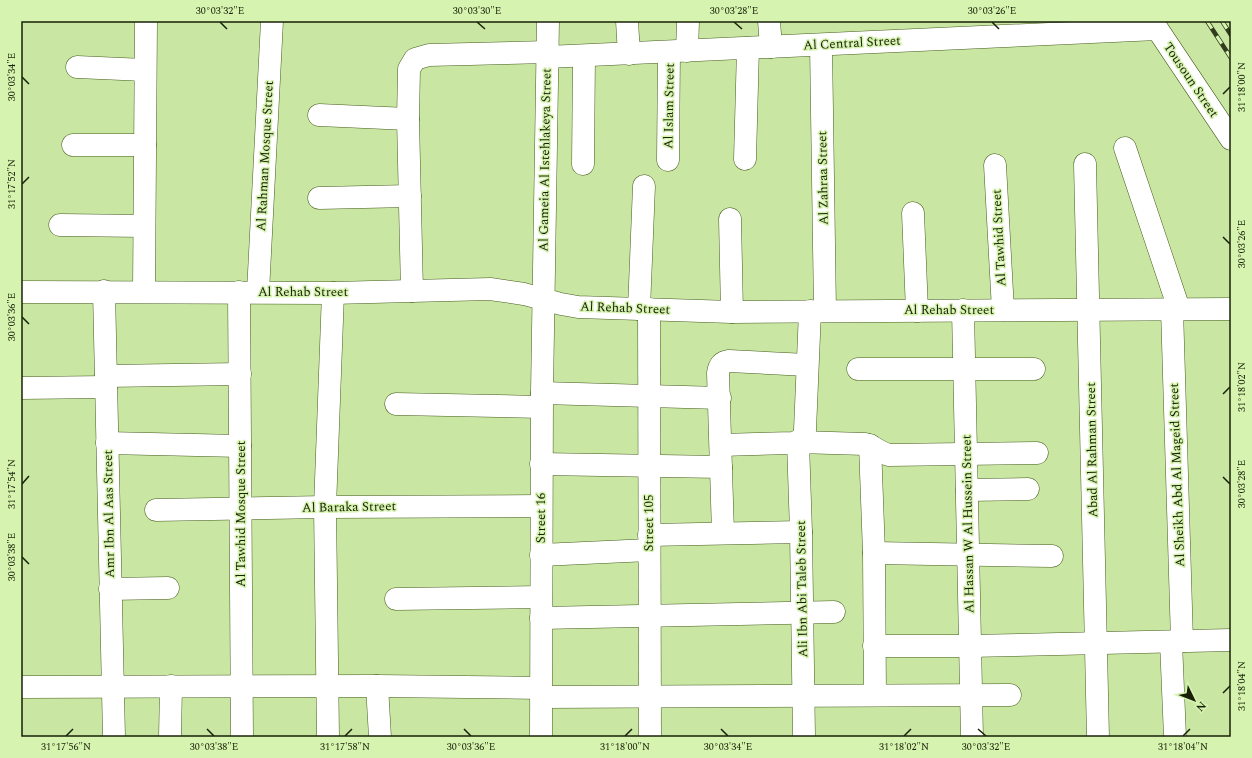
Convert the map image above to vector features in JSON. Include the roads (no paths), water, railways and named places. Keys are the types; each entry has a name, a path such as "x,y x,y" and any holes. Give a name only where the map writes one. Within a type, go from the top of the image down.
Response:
{"street":[{"path":"144,291 146,21"},
{"name":"Al Rahman Mosque Street","path":"249,292 272,21"},
{"name":"Al Gameia Al Istehlakeya Street","path":"543,298 548,21"},
{"path":"627,21 629,54"},
{"name":"Al Islam Street","path":"668,160 678,51 688,21"},
{"path":"768,21 771,47"},
{"name":"Al Central Street","path":"412,290 408,69 415,59 429,55 584,56 629,54 821,45 1036,28 1154,25"},
{"name":"Tousoun Street","path":"1154,25 1231,139"},
{"name":"Al Zahraa Street","path":"798,442 804,434 807,365 817,311 821,45"},
{"path":"745,159 748,48"},
{"path":"583,164 584,56"},
{"path":"77,67 145,70"},
{"path":"319,116 408,119"},
{"path":"74,145 145,145"},
{"name":"Al Sheikh Abd Al Mageid Street","path":"1125,148 1175,309 1175,737"},
{"name":"Abad Al Rahman Street","path":"1085,164 1098,737"},
{"name":"Al Tawhid Street","path":"995,165 1003,310"},
{"name":"Street 105","path":"644,186 644,309 649,396 650,737"},
{"path":"319,198 410,196"},
{"path":"913,213 917,310"},
{"path":"730,219 732,312"},
{"path":"60,226 144,226"},
{"name":"Al Rehab Street","path":"21,292 144,291 333,293 490,289 524,294 578,307 732,312 1231,309"},
{"name":"Amr Ibn Al Aas Street","path":"104,291 114,737"},
{"name":"Al Tawhid Mosque Street","path":"242,737 240,374 249,292"},
{"path":"328,737 325,507 333,293"},
{"name":"Street 16","path":"541,737 541,400 543,298"},
{"name":"Al Hassan W Al Hussein Street","path":"963,310 972,737"},
{"path":"722,534 719,369 721,364 724,362 807,365"},
{"path":"858,370 1034,369"},
{"path":"21,388 106,381 240,374"},
{"path":"396,404 649,396 720,398"},
{"path":"721,445 798,442 870,445 883,454 889,455 1037,453"},
{"name":"Ali Ibn Abi Taleb Street","path":"798,442 804,737"},
{"path":"107,443 240,446"},
{"path":"870,445 874,553 875,695"},
{"path":"541,464 721,468"},
{"path":"967,490 1028,489"},
{"name":"Al Baraka Street","path":"156,510 240,510 325,507 541,506"},
{"path":"541,555 722,534 801,532"},
{"path":"874,553 1052,556"},
{"path":"110,589 168,588"},
{"path":"396,599 541,607 650,616 834,612"},
{"path":"874,646 970,646 1231,640"},
{"path":"170,686 170,737"},
{"path":"377,686 380,737"},
{"path":"21,687 377,686 650,696 1010,695"}],"railway":[{"path":"1207,21 1231,58"},
{"path":"1222,21 1231,35"}]}
